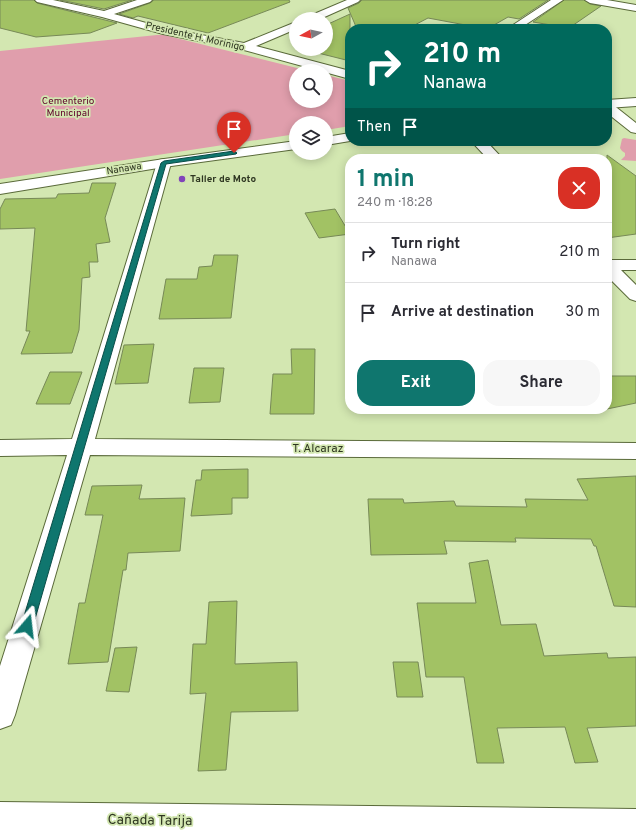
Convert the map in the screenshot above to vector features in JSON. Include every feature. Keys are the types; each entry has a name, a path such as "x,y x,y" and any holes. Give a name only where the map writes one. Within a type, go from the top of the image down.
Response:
{"street":[{"name":"Presidente H. Morinigo","path":"40,0 104,14 164,31 245,47 345,74"},
{"path":"104,14 147,0"},
{"path":"327,12 355,0"},
{"path":"520,24 558,0"},
{"path":"590,0 636,8"},
{"path":"245,47 289,28"},
{"path":"612,105 636,102"},
{"path":"612,110 636,129"},
{"path":"333,140 345,138"},
{"name":"Nanawa","path":"0,189 164,163 289,146"},
{"path":"483,146 491,154"},
{"path":"0,715 164,163"},
{"path":"612,265 636,265"},
{"path":"612,270 636,295"},
{"name":"T. Alcaraz","path":"0,448 81,446 636,451"},
{"name":"Cañada Tarija","path":"0,819 636,826"}],"green space":[{"name":"Cementerio Municipal","path":"164,35 289,66 289,108 333,108 333,77 345,80 345,127 333,129 333,116 289,116 289,135 0,179 0,51"},
{"path":"622,139 636,140 636,161 621,160 625,156 625,153 620,148"}],"building":[{"path":"0,0 34,0 37,3 117,23 90,33 36,37 0,28"},
{"path":"60,0 132,0 104,9"},
{"path":"154,0 289,0 290,2 208,33 138,16 133,18 119,14 150,3"},
{"path":"362,0 548,0 519,19 508,17 496,24 460,24 428,18 417,24 355,24 348,8"},
{"path":"564,0 584,0 590,4 601,6 575,24 545,24 533,22"},
{"path":"350,14 350,24 345,24 345,60 330,56 333,56 333,22"},
{"path":"612,159 636,176 636,234 612,237"},
{"path":"92,183 116,183 105,218 110,242 96,244 98,262 89,262 90,277 82,278 79,330 72,353 21,354 30,331 26,331 35,228 0,229 0,209 5,199 56,198 58,194 89,193"},
{"path":"335,209 345,226 345,235 319,238 305,213"},
{"path":"214,255 238,255 231,318 159,319 166,279 197,279 199,267 212,266"},
{"path":"154,344 148,383 115,384 124,345"},
{"path":"291,349 315,349 314,414 270,414 273,374 292,374"},
{"path":"194,368 224,368 220,402 189,403"},
{"path":"50,372 82,372 70,404 36,404"},
{"path":"612,376 636,376 636,403 612,408"},
{"path":"248,469 248,498 232,498 232,514 191,516 196,480 201,480 202,470"},
{"path":"636,476 636,607 614,606 596,546 594,546 591,539 515,538 516,542 444,541 447,554 371,555 368,499 403,499 404,503 454,501 456,506 527,507 525,499 588,500 577,479"},
{"path":"142,485 139,499 185,498 180,551 128,553 126,570 123,570 108,662 68,664 79,603 85,603 103,515 85,515 92,486"},
{"path":"488,560 501,625 536,624 544,656 607,653 608,658 636,657 636,726 587,728 598,762 575,763 565,727 497,728 504,763 477,763 464,677 426,677 417,603 476,603 469,563"},
{"path":"237,601 235,664 297,662 298,711 231,712 226,770 198,771 206,693 190,694 193,644 206,644 209,602"},
{"path":"137,647 129,692 106,691 115,648"},
{"path":"393,662 418,662 423,697 397,697"}],"place":[{"name":"Taller de Moto","path":"182,179"}],"route":[{"path":"27,626 164,163 234,153"}]}
